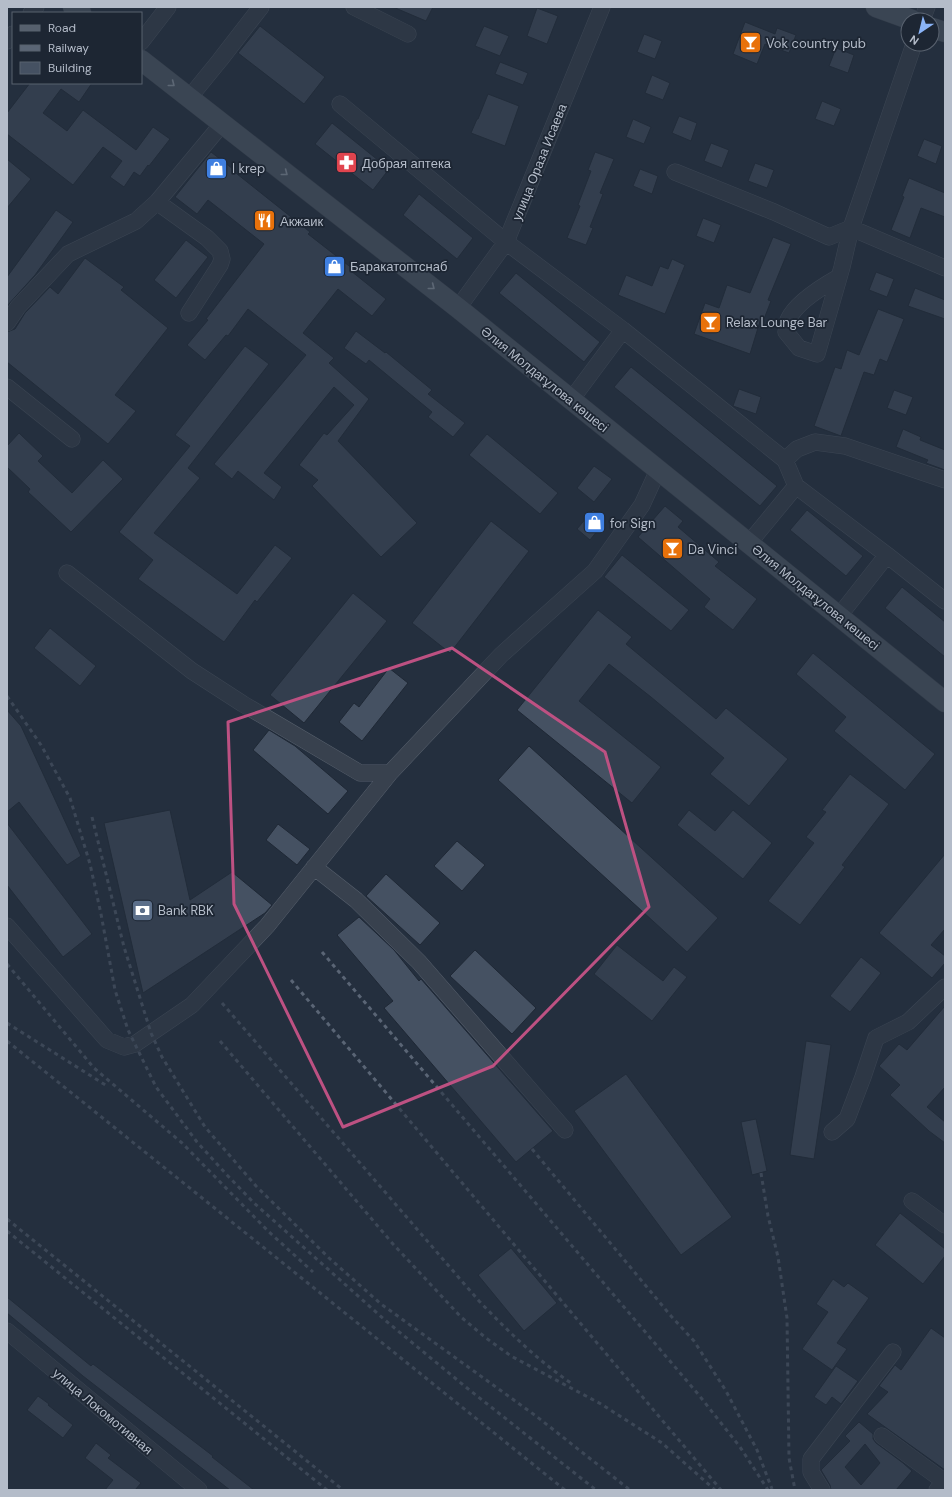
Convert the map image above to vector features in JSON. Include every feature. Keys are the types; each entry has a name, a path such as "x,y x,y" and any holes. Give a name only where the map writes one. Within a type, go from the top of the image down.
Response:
{"main road":[{"path":"876,7 900,16"},
{"name":"Әлия Молдағұлова көшесі","path":"142,61 458,308 945,702"}],"street":[{"path":"142,41 168,7"},
{"path":"189,98 261,7"},
{"path":"354,7 408,34"},
{"name":"улица Ораза Исаева","path":"458,308 506,242 602,7"},
{"path":"839,277 850,228 911,52"},
{"path":"340,104 506,242 623,330 785,460 796,486 945,601"},
{"path":"7,323 18,307 68,254 136,221 157,202 222,124"},
{"path":"675,172 774,212 829,237 850,228 945,268"},
{"path":"157,202 207,238 220,251 222,258 220,265 189,313"},
{"path":"571,400 623,330"},
{"path":"7,387 72,438"},
{"path":"785,460 797,449 814,442 845,446 945,480"},
{"path":"7,926 107,1040 124,1048 135,1044 192,1005 254,941 390,773 501,655 595,571 642,505 658,470"},
{"path":"749,543 796,486"},
{"path":"839,616 887,555"},
{"path":"67,573 192,671 243,704 360,772 390,773"},
{"path":"314,867 356,900 419,962 565,1130"},
{"path":"832,1132 847,1119 863,1078 876,1038 908,1022 945,987"},
{"path":"912,1201 945,1225"},
{"name":"улица Локомотивная","path":"7,1331 190,1487"},
{"path":"822,1490 811,1472 811,1459 893,1352"},
{"path":"882,1436 945,1481 937,1490"}],"highlighted area":[{"path":"452,648 605,752 649,907 493,1066 343,1127 234,904 228,722"}],"building":[{"path":"393,7 433,7 426,21"},
{"path":"537,8 558,16 547,44 527,36"},
{"name":"Vok country pub","path":"745,22 775,34 777,28 796,35 789,53 765,44 757,64 733,54"},
{"path":"260,26 325,77 304,104 238,53"},
{"path":"484,26 509,36 500,56 475,46"},
{"path":"644,34 662,41 655,59 637,52"},
{"path":"836,48 854,55 848,73 829,66"},
{"path":"500,62 528,73 523,85 495,74"},
{"path":"652,75 670,83 663,100 645,93"},
{"path":"29,84 91,84 79,102 61,89 43,113 67,131 83,110 136,150 153,127 170,139 140,176 134,172 124,187 110,177 122,161 103,147 73,185 7,134 7,113"},
{"path":"488,94 519,106 505,146 471,133"},
{"path":"822,101 841,109 834,126 815,119"},
{"path":"679,116 697,123 691,141 672,133"},
{"path":"633,119 651,127 644,144 626,137"},
{"path":"332,123 389,169 373,190 315,144"},
{"path":"924,139 942,146 936,164 917,156"},
{"path":"711,143 729,150 722,168 704,161"},
{"path":"211,152 310,232 308,234 353,269 351,271 386,299 372,316 338,289 303,333 334,358 329,363 369,399 338,441 417,523 381,557 312,486 318,480 299,465 324,433 327,435 354,405 334,387 264,473 282,487 274,500 238,471 232,479 214,464 306,355 248,309 228,336 226,335 205,360 187,345 208,320 206,319 264,244 208,200 197,214 175,197"},
{"path":"595,152 614,159 600,193 603,194 590,227 593,228 586,245 567,238 580,206 578,205 591,171 588,170"},
{"path":"7,159 31,179 7,208"},
{"path":"755,163 774,170 767,188 748,181"},
{"path":"640,169 658,176 652,194 633,186"},
{"path":"909,178 945,193 945,217 921,208 910,238 891,230 904,197 902,196"},
{"path":"419,194 473,238 457,259 403,215"},
{"path":"56,210 73,222 35,275 7,306 7,277"},
{"path":"703,218 721,225 714,243 696,236"},
{"path":"773,237 791,244 768,300 771,301 764,319 761,318 750,354 694,334 705,303 719,308 727,285 750,293"},
{"path":"186,240 208,257 176,298 154,280"},
{"path":"85,258 124,287 121,290 168,328 115,395 136,411 108,444 7,362 7,332 15,329 25,313 50,287 58,294"},
{"path":"672,259 685,265 665,314 618,295 626,275 652,286 660,266 668,269"},
{"path":"876,272 894,279 887,297 869,290"},
{"path":"516,273 600,342 584,362 499,293"},
{"path":"915,288 945,300 945,319 908,306"},
{"path":"878,309 904,319 887,362 880,359 874,375 864,372 841,436 814,426 835,367 841,369 847,350 859,355"},
{"path":"356,331 385,353 386,352 432,390 428,394 465,423 453,437 428,417 432,412 369,360 366,364 344,348"},
{"path":"245,346 269,364 188,468 200,478 154,533 237,594 275,545 292,558 257,602 255,600 224,642 138,579 153,560 119,532 190,446 175,435"},
{"path":"631,367 777,486 760,506 614,387"},
{"path":"739,389 761,397 756,414 733,406"},
{"path":"894,390 913,397 906,415 887,408"},
{"path":"903,429 921,437 920,440 945,450 945,470 926,463 928,460 896,447"},
{"path":"19,433 43,456 38,461 72,493 103,460 123,479 71,532 28,492 30,489 7,467 7,446"},
{"path":"487,434 558,493 540,514 469,455"},
{"path":"594,466 612,479 594,502 577,488"},
{"path":"665,506 683,521 678,527 719,562 715,566 757,599 733,630 704,607 710,599 638,537"},
{"path":"593,510 605,521 590,540 577,529"},
{"path":"807,510 863,556 846,576 790,530"},
{"path":"491,521 529,551 450,653 412,623"},
{"path":"622,555 689,610 671,631 604,577"},
{"path":"902,587 945,622 945,657 885,608"},
{"path":"353,593 387,621 304,723 270,695"},
{"path":"598,610 632,637 626,644 716,719 726,708 788,759 749,806 710,774 724,758 609,664 579,701 661,767 632,803 517,710"},
{"path":"50,628 96,666 80,686 34,648"},
{"path":"813,653 935,754 905,790 834,731 846,717 796,674"},
{"path":"389,668 408,683 362,741 339,722 354,703 359,707"},
{"path":"7,710 21,726 81,856 67,865 19,802 7,812"},
{"path":"269,730 295,746 348,791 328,814 253,750"},
{"path":"529,746 718,918 687,952 498,780"},
{"path":"850,774 889,804 842,865 845,867 800,925 768,901 814,843 806,837 826,812 822,810"},
{"path":"170,810 190,900 232,872 272,905 265,913 143,993 104,823"},
{"path":"689,810 715,831 733,810 772,843 743,879 677,825"},
{"path":"7,823 92,934 63,957 7,885"},
{"path":"278,824 310,849 297,865 266,840"},
{"path":"457,841 485,865 462,891 434,866"},
{"path":"945,854 945,929 931,945 945,956 945,963 932,978 879,933"},
{"path":"386,874 440,923 420,945 366,896"},
{"path":"359,917 394,950 419,981 421,979 553,1131 516,1162 384,1008 393,1001 337,935"},
{"path":"617,945 663,981 674,967 687,977 652,1021 594,974"},
{"path":"475,950 536,1008 512,1034 450,976"},
{"path":"861,957 881,973 850,1012 830,996"},
{"path":"945,1006 945,1087 927,1107 945,1122 945,1143 929,1131 890,1095 900,1085 879,1066 899,1044 907,1050"},
{"path":"806,1041 831,1045 814,1159 790,1155"},
{"path":"626,1074 732,1217 681,1255 574,1111"},
{"path":"756,1119 767,1171 752,1175 741,1122"},
{"path":"900,1213 945,1249 945,1256 923,1284 875,1245"},
{"path":"511,1248 557,1303 524,1331 478,1275"},
{"path":"833,1279 844,1287 848,1283 869,1298 837,1343 847,1349 832,1370 802,1349 828,1312 816,1304"},
{"path":"7,1297 91,1366 93,1364 213,1456 212,1457 254,1490 230,1490 83,1376 7,1313"},
{"path":"931,1328 945,1338 945,1470 867,1414 888,1392 879,1386 895,1365 901,1370"},
{"path":"836,1366 858,1381 841,1404 832,1397 826,1405 814,1397"},
{"path":"38,1396 73,1425 63,1438 27,1410"},
{"path":"859,1422 873,1434 873,1439 876,1443 912,1471 896,1490 831,1490 830,1485 821,1470 850,1441 845,1436","holes":["865,1444 880,1463 861,1485 845,1467"]},
{"path":"96,1443 111,1455 108,1458 141,1483 135,1490 105,1490 113,1480 85,1458"}],"railway":[{"path":"7,696 41,745 70,798 90,864 115,990 128,1030 156,1087 197,1142 254,1203 386,1321 467,1388 596,1490"},
{"path":"92,817 124,947 151,1033 162,1057 205,1127 256,1186 329,1258 381,1304 536,1416 630,1490"},
{"path":"322,952 698,1394 740,1447 768,1490"},
{"path":"7,964 94,1068 182,1143 269,1232 313,1272"},
{"path":"291,980 721,1490"},
{"path":"222,1003 479,1301 535,1355 571,1383"},
{"path":"7,1023 107,1086"},
{"path":"7,1041 565,1490"},
{"path":"220,1041 393,1244 461,1317 511,1356 601,1404 662,1443 715,1490"},
{"path":"532,1149 671,1316 694,1341 726,1391 757,1450 772,1489"},
{"path":"761,1173 768,1216 778,1257 787,1318 789,1458 795,1490"},
{"path":"7,1219 343,1490"},
{"path":"7,1231 327,1490"}],"place":[{"name":"Vok country pub","path":"751,43"},
{"name":"Добрая аптека","path":"346,163"},
{"name":"I krep","path":"217,168"},
{"name":"Акжаик","path":"264,221"},
{"name":"Баракатоптснаб","path":"334,266"},
{"name":"Relax Lounge Bar","path":"711,322"},
{"name":"for Sign","path":"594,523"},
{"name":"Da Vinci","path":"673,549"},
{"name":"Bank RBK","path":"142,910"}]}
